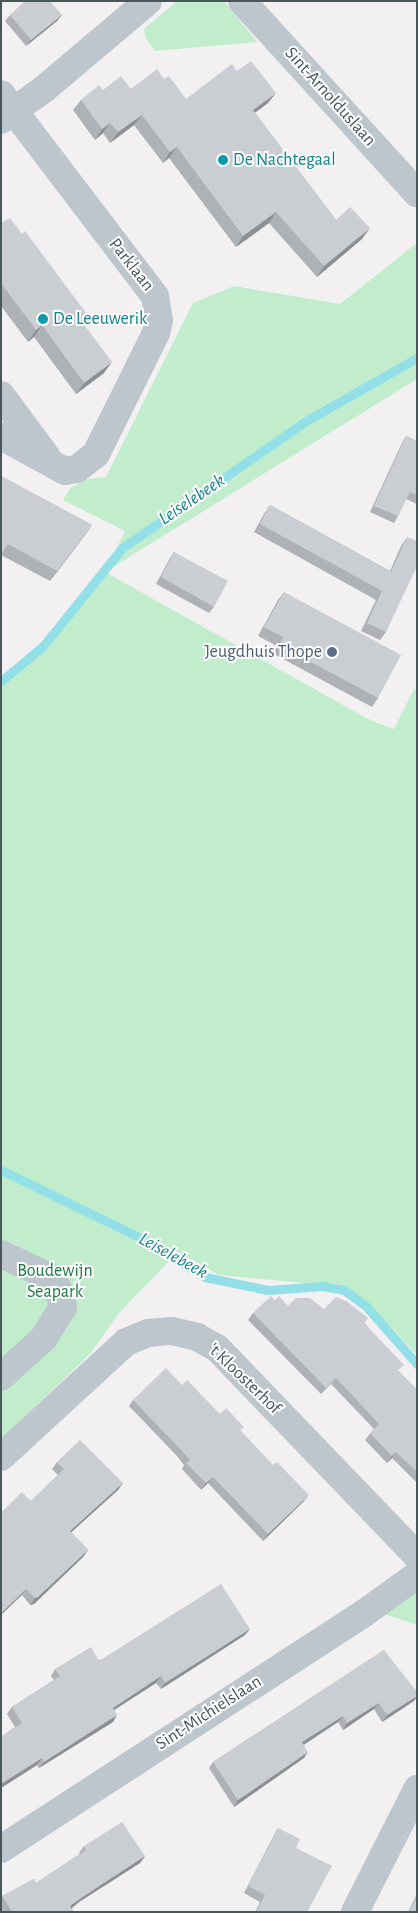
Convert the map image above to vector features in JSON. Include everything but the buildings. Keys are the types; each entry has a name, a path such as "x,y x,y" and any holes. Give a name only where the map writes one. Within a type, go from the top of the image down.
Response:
{"street":[{"name":"Parklaan","path":"53,464 65,471 77,468 96,454 156,333 159,307 154,296 5,109 148,1"},
{"name":"Sint-Arnolduslaan","path":"242,1 417,193"},
{"path":"1,395 53,464"},
{"path":"1,436 53,464"},
{"path":"1,1254 50,1276 58,1289 63,1307 44,1338 1,1377"},
{"name":"'t Kloosterhof","path":"1,1457 108,1355 126,1342 148,1333 172,1331 196,1337 217,1348 417,1556"},
{"name":"Sint-Michielslaan","path":"1,1849 363,1614 417,1575"},
{"path":"355,1912 417,1789"}],"green space":[{"path":"177,1 224,1 257,42 155,51 146,39 144,29"},
{"path":"417,243 417,379 105,572 125,531 63,500 70,488 89,479 106,477 193,303 234,286 340,304"},
{"name":"Boudewijn Seapark","path":"105,572 368,719 394,729 414,689 417,691 417,1355 366,1301 346,1287 219,1275 178,1252 119,1313 90,1354 1,1439 1,687 46,649"},
{"path":"417,1590 417,1625 384,1614"}],"waterway":[{"name":"Leiselebeek","path":"1,681 43,646 122,548 306,421 417,358"},
{"name":"Leiselebeek","path":"1,1170 137,1236 205,1277 268,1290 322,1286 344,1290 365,1305 417,1364"}],"place":[{"name":"De Nachtegaal","path":"223,160"},
{"name":"De Leeuwerik","path":"43,319"},
{"name":"Jeugdhuis Thope","path":"332,652"}]}
